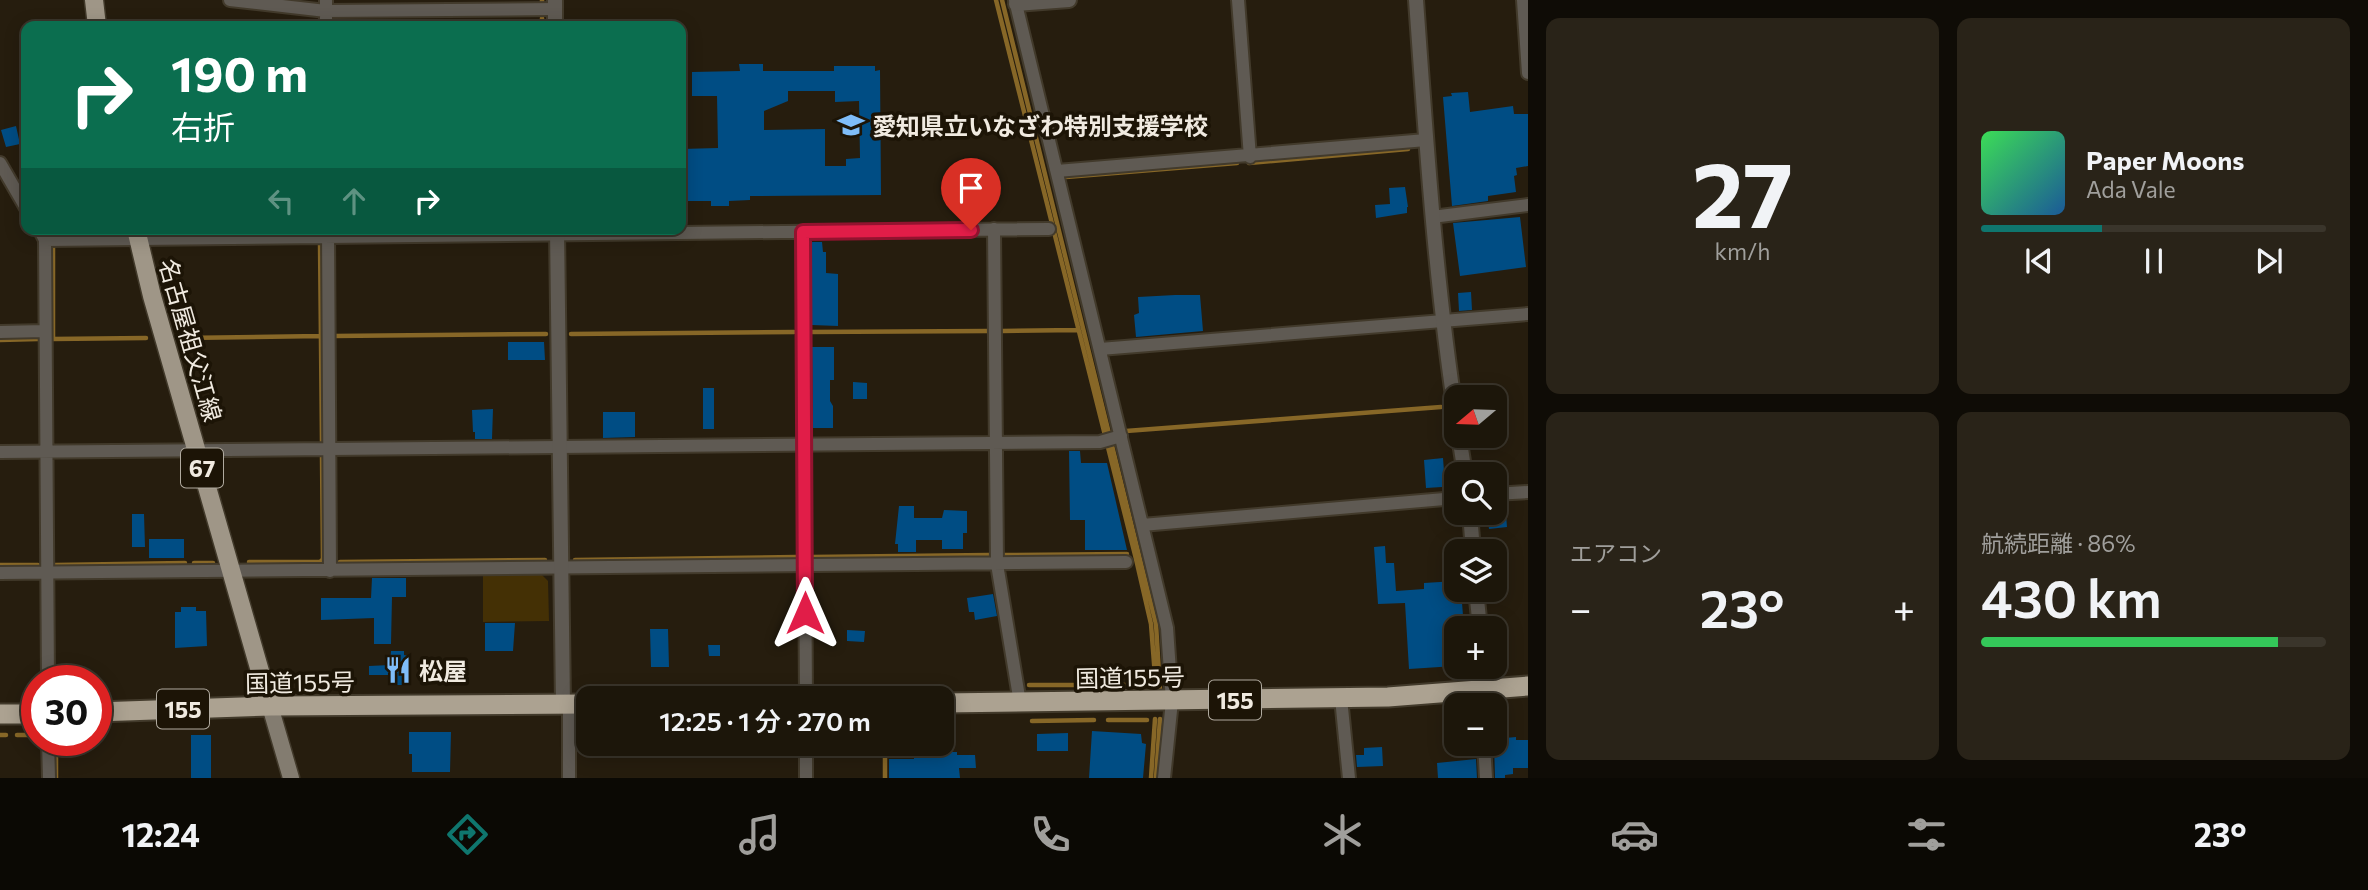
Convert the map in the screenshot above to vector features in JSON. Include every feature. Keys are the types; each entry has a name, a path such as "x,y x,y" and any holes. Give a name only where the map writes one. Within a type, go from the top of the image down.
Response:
{"highway":[{"name":"国道155号","path":"1492,693 1528,686"},
{"name":"国道155号","path":"954,703 1444,696"},
{"name":"国道155号","path":"112,711 270,706 573,704"},
{"path":"0,714 21,714"}],"main road":[{"path":"94,0 96,21"},
{"name":"名古屋祖父江線","path":"137,235 152,296 270,706"},
{"path":"270,706 291,778"}],"street":[{"path":"229,0 326,6 555,5"},
{"path":"1069,0 1016,2 1100,349 1113,438 1142,525 1167,628 1172,701 1164,778"},
{"path":"1238,0 1250,157"},
{"path":"1416,0 1432,217 1451,385"},
{"path":"1523,0 1528,73"},
{"path":"1057,171 1250,157 1426,140"},
{"path":"0,163 21,199"},
{"path":"1432,217 1528,205"},
{"path":"994,229 997,564 1020,702"},
{"path":"686,232 1049,229"},
{"path":"803,232 806,686"},
{"path":"42,235 48,665"},
{"path":"328,235 330,571"},
{"path":"557,235 561,568 573,704 569,778"},
{"path":"1100,349 1528,314"},
{"path":"0,332 45,331"},
{"path":"0,452 996,443 1113,438"},
{"path":"1507,494 1528,492"},
{"path":"1142,525 1444,499"},
{"path":"0,573 1126,562"},
{"path":"1341,698 1349,778"},
{"path":"48,756 49,778"},
{"path":"806,756 806,778"},
{"path":"1484,756 1486,778"}],"shaded area":[{"path":"541,574 548,581 549,621 483,622 483,575"}],"building":[{"path":"739,64 763,64 763,71 834,71 834,66 875,66 875,71 880,70 881,195 750,196 750,200 729,201 729,206 711,206 711,201 686,201 686,149 718,148 717,96 692,96 692,72 740,71","holes":["788,91 835,91 835,102 859,101 860,158 846,159 846,166 825,166 825,129 764,130 764,111 788,101"]},
{"path":"1468,92 1470,112 1513,106 1514,114 1528,114 1528,166 1516,168 1516,192 1488,196 1488,201 1452,206 1443,97 1452,96 1451,93"},
{"path":"16,126 20,144 6,147 1,130"},
{"path":"1405,187 1407,213 1376,218 1375,205 1390,204 1389,188"},
{"path":"1520,217 1526,267 1460,276 1453,223"},
{"path":"812,242 822,242 823,252 826,252 826,273 838,274 838,326 812,325"},
{"path":"1471,292 1472,310 1459,311 1458,293"},
{"path":"1200,295 1203,331 1136,337 1134,315 1139,313 1138,297"},
{"path":"508,342 544,342 545,360 508,360"},
{"path":"812,347 834,347 834,380 830,380 833,428 813,428"},
{"path":"853,382 867,383 867,399 853,399"},
{"path":"703,388 714,388 714,429 703,429"},
{"path":"493,409 492,439 475,439 472,410"},
{"path":"603,412 635,412 635,437 603,438"},
{"path":"1069,451 1080,451 1081,463 1107,463 1127,550 1085,550 1085,520 1070,520"},
{"path":"1443,458 1442,487 1426,488 1424,460"},
{"path":"899,506 914,506 914,518 942,518 944,510 967,511 967,533 963,533 963,549 942,549 942,540 916,540 916,552 898,552 898,544 895,544"},
{"path":"132,514 144,514 145,547 132,547"},
{"path":"1488,525 1507,525 1507,527 1489,529"},
{"path":"149,539 184,539 184,558 149,558"},
{"path":"1385,546 1386,563 1394,563 1396,591 1424,589 1424,583 1444,582 1444,602 1462,602 1463,616 1444,616 1444,667 1409,669 1405,603 1378,604 1374,547"},
{"path":"372,578 406,578 406,597 392,597 391,644 374,644 374,618 321,620 321,598 371,598"},
{"path":"993,594 997,616 975,620 974,612 969,612 967,598"},
{"path":"181,607 196,607 196,611 206,611 207,646 175,648 175,612 181,612"},
{"path":"485,623 515,623 513,651 485,651"},
{"path":"650,629 668,629 669,667 651,667"},
{"path":"847,630 865,631 864,642 847,641"},
{"path":"708,645 720,645 720,656 709,656"},
{"name":"松屋","path":"391,651 404,651 404,655 408,656 408,685 390,685 391,675 369,675 369,666 390,665"},
{"path":"1092,731 1141,734 1142,743 1146,744 1143,778 1089,778"},
{"path":"409,732 451,732 450,772 412,772"},
{"path":"1068,733 1068,751 1037,751 1037,734"},
{"path":"191,735 211,735 211,778 191,778"},
{"path":"1507,738 1528,740 1528,768 1513,768 1513,774 1505,775 1505,778 1495,778 1494,756 1507,756"},
{"path":"1382,747 1383,766 1357,767 1356,755 1364,755 1364,748"},
{"path":"954,752 957,752 957,755 975,755 976,768 959,768 960,778 889,778 889,759 914,759 914,756 954,756"},
{"path":"1476,759 1477,778 1438,778 1437,763"}],"waterway":[{"path":"996,0 1136,559 1151,624 1156,689"},
{"path":"1002,0 1156,624 1160,690"},
{"path":"1249,163 1408,149"},
{"path":"1066,177 1237,163"},
{"path":"320,242 322,442"},
{"path":"53,244 53,339"},
{"path":"1002,331 1078,330"},
{"path":"810,332 988,331"},
{"path":"571,334 794,332"},
{"path":"334,336 546,334"},
{"path":"183,338 321,336"},
{"path":"52,339 146,338"},
{"path":"0,340 38,339"},
{"path":"1126,431 1441,407"},
{"path":"320,562 323,559 322,457"},
{"path":"1003,555 1127,554"},
{"path":"811,557 989,555"},
{"path":"575,560 796,557"},
{"path":"340,562 545,560"},
{"path":"249,562 321,562"},
{"path":"55,565 185,563"},
{"path":"194,563 213,563"},
{"path":"0,565 38,565"},
{"path":"1029,685 1150,685"},
{"path":"1151,778 1155,719"},
{"path":"1156,778 1160,719"},
{"path":"1032,721 1094,720"},
{"path":"1108,720 1147,720"},
{"path":"0,735 6,735"},
{"path":"56,756 56,778"},
{"path":"885,756 885,778"}],"place":[{"name":"愛知県立いなざわ特別支援学校","path":"851,125"},
{"name":"松屋","path":"398,670"}],"route":[{"path":"805,613 803,232 971,230"}]}
